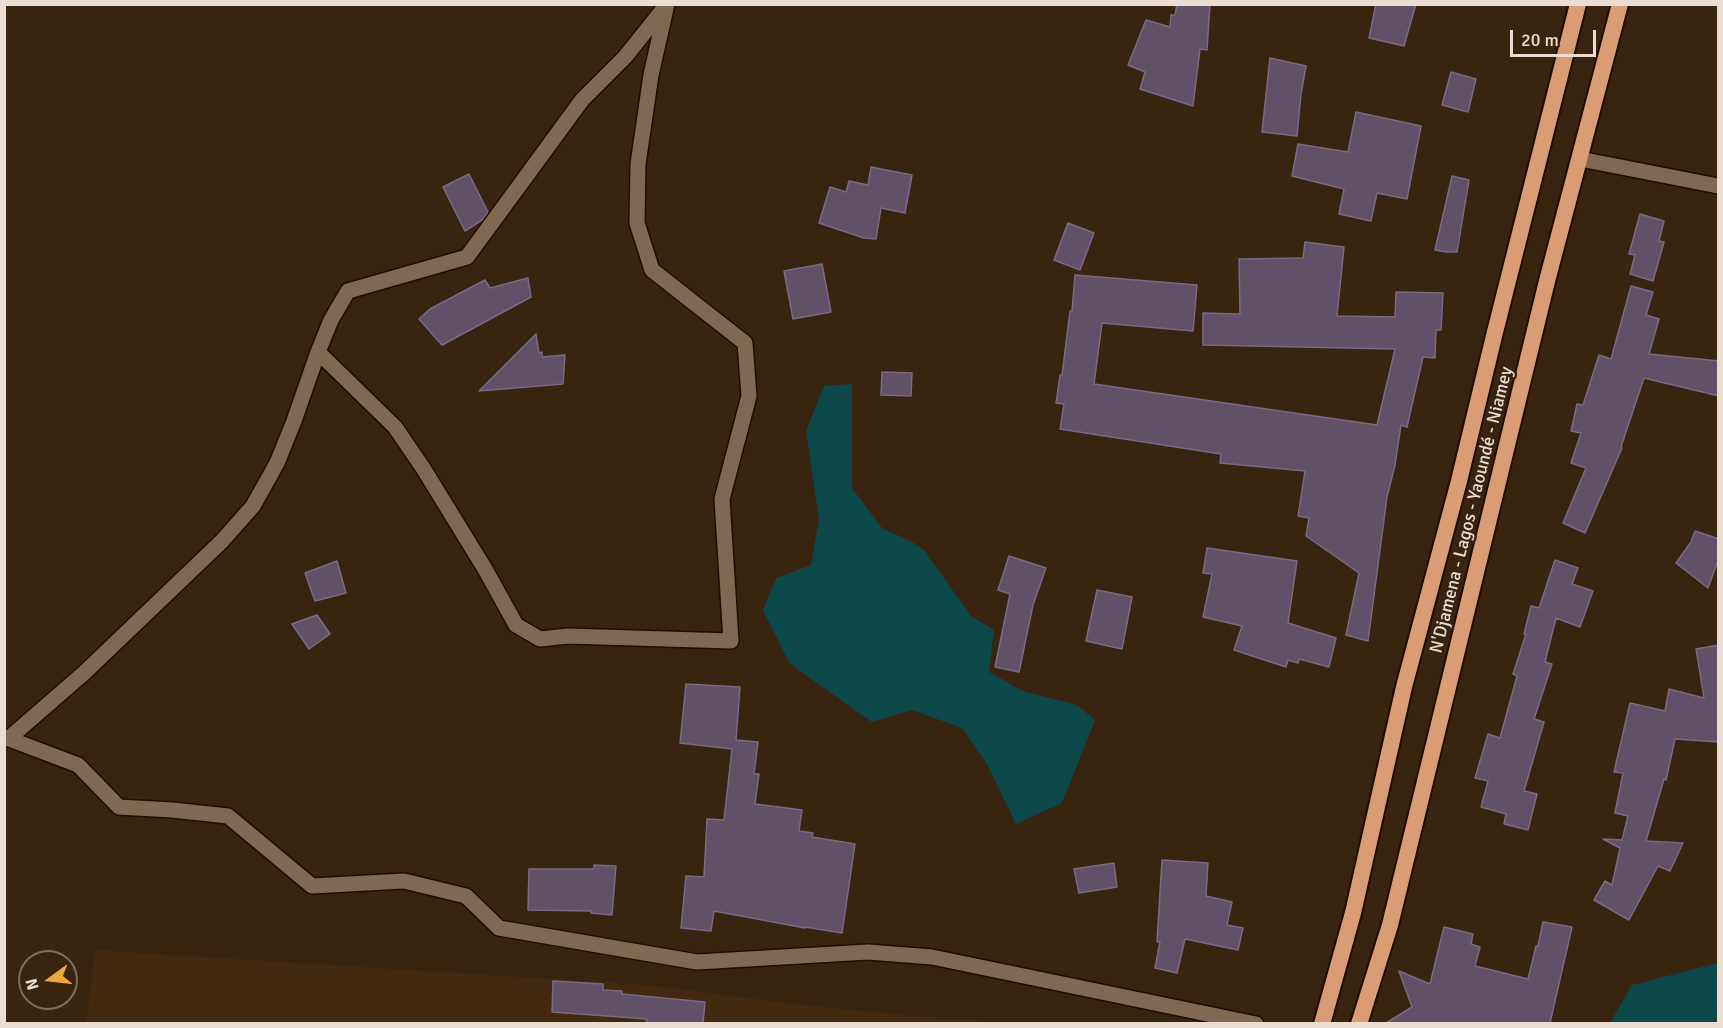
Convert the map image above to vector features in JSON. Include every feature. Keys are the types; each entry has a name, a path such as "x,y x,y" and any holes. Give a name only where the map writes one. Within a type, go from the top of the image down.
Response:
{"highway":[{"name":"N'Djamena - Lagos - Yaoundé - Niamey","path":"1322,1023 1353,913 1404,687 1459,482 1578,4"},
{"name":"N'Djamena - Lagos - Yaoundé - Niamey","path":"1359,1023 1390,925 1547,281 1620,4"}],"street":[{"path":"318,352 394,427 429,478 485,569 516,625 540,639 568,636 731,642 722,499 749,396 745,343 652,270 637,223 638,164 651,75 667,4"},
{"path":"667,4 626,57 582,100 467,257 348,291 331,320 277,463 254,506 222,541 93,665 6,738 78,765 119,807 228,816 312,886 404,881 465,896 499,928 697,962 868,952 932,957 1256,1023"},
{"path":"1580,159 1719,186"}],"shaded area":[{"path":"95,950 647,985 796,1004 951,1020 1027,1023 86,1024"}],"water":[{"path":"852,384 852,488 882,528 924,550 971,616 994,630 989,672 1025,692 1077,705 1095,720 1062,803 1016,824 987,764 962,728 912,710 872,722 790,664 763,610 776,578 811,565 819,519 806,431 824,386"},
{"path":"1718,963 1718,1023 1610,1023 1632,985"}],"building":[{"path":"1177,4 1210,4 1207,50 1200,49 1193,106 1140,89 1145,72 1128,65 1146,20 1170,27 1171,15 1175,15"},
{"path":"1376,4 1416,4 1404,46 1369,38"},
{"path":"1270,58 1306,66 1297,136 1262,132"},
{"path":"1451,72 1476,79 1468,112 1442,105"},
{"path":"1356,112 1421,126 1407,199 1377,193 1371,221 1339,214 1344,189 1292,176 1298,144 1348,152"},
{"path":"871,167 912,175 905,213 881,208 876,239 864,238 819,223 830,187 846,192 849,181 868,185"},
{"path":"469,174 488,212 482,220 465,231 443,187"},
{"path":"1452,176 1469,180 1457,252 1447,252 1435,250"},
{"path":"1640,214 1664,221 1659,241 1664,242 1653,281 1630,274 1635,255 1629,254"},
{"path":"1068,223 1094,233 1080,270 1054,260"},
{"path":"1305,242 1344,247 1337,316 1395,317 1396,292 1443,293 1441,330 1436,330 1435,358 1423,357 1407,427 1401,425 1387,497 1368,641 1346,635 1359,573 1306,536 1309,518 1298,516 1305,471 1220,463 1221,454 1060,429 1064,404 1056,403 1070,311 1072,311 1075,275 1197,285 1193,331 1102,323 1094,384 1377,425 1395,349 1203,345 1203,313 1240,314 1239,259 1303,258"},
{"path":"822,264 831,312 793,319 784,271"},
{"path":"528,278 531,297 442,345 419,319 430,309 485,280 490,288"},
{"path":"1631,286 1653,292 1646,315 1659,319 1649,354 1719,361 1719,396 1644,378 1622,448 1585,533 1563,523 1586,468 1571,463 1581,433 1571,431 1577,404 1583,405 1599,355 1611,359"},
{"path":"536,334 539,353 542,352 542,357 565,355 563,384 479,391"},
{"path":"882,372 912,373 911,396 881,395"},
{"path":"1695,531 1719,539 1719,558 1708,588 1676,563 1691,542"},
{"path":"1207,548 1297,561 1288,623 1336,638 1329,667 1299,659 1298,663 1288,660 1286,667 1234,650 1242,626 1203,617 1212,574 1203,573"},
{"path":"1009,556 1046,568 1033,605 1019,672 995,667 1010,594 998,590"},
{"path":"1555,560 1578,568 1572,584 1593,591 1580,627 1556,618 1545,662 1552,664 1534,719 1544,722 1524,791 1537,794 1528,830 1504,824 1506,814 1481,807 1488,781 1475,778 1488,734 1500,738 1517,676 1513,674 1526,634 1524,634 1531,606 1539,608"},
{"path":"337,561 346,593 315,601 305,573"},
{"path":"1097,590 1132,597 1122,649 1086,641"},
{"path":"317,615 330,634 309,649 292,624"},
{"path":"1719,645 1719,742 1675,739 1666,780 1664,779 1646,841 1683,843 1670,871 1658,866 1629,920 1594,900 1605,881 1612,885 1620,848 1603,839 1622,840 1628,816 1615,813 1623,773 1614,772 1630,703 1665,711 1669,689 1704,698 1696,649"},
{"path":"686,684 740,687 736,740 758,742 754,774 759,774 755,804 802,810 799,831 813,833 812,837 855,844 842,933 714,911 711,931 681,928 686,876 704,877 707,819 724,820 732,749 680,743"},
{"path":"1162,860 1208,863 1206,896 1232,902 1227,925 1243,928 1238,950 1185,939 1177,973 1155,968 1160,942 1157,942"},
{"path":"1114,863 1117,887 1079,893 1074,869"},
{"path":"594,865 616,866 612,915 591,913 591,911 528,910 529,869 594,869"},
{"path":"1543,922 1572,927 1550,1023 1386,1023 1412,1007 1399,971 1430,984 1444,927 1473,934 1471,944 1480,947 1475,966 1528,979"},
{"path":"553,981 603,984 603,990 622,991 622,994 705,1002 703,1023 646,1023 647,1019 552,1012"}]}
